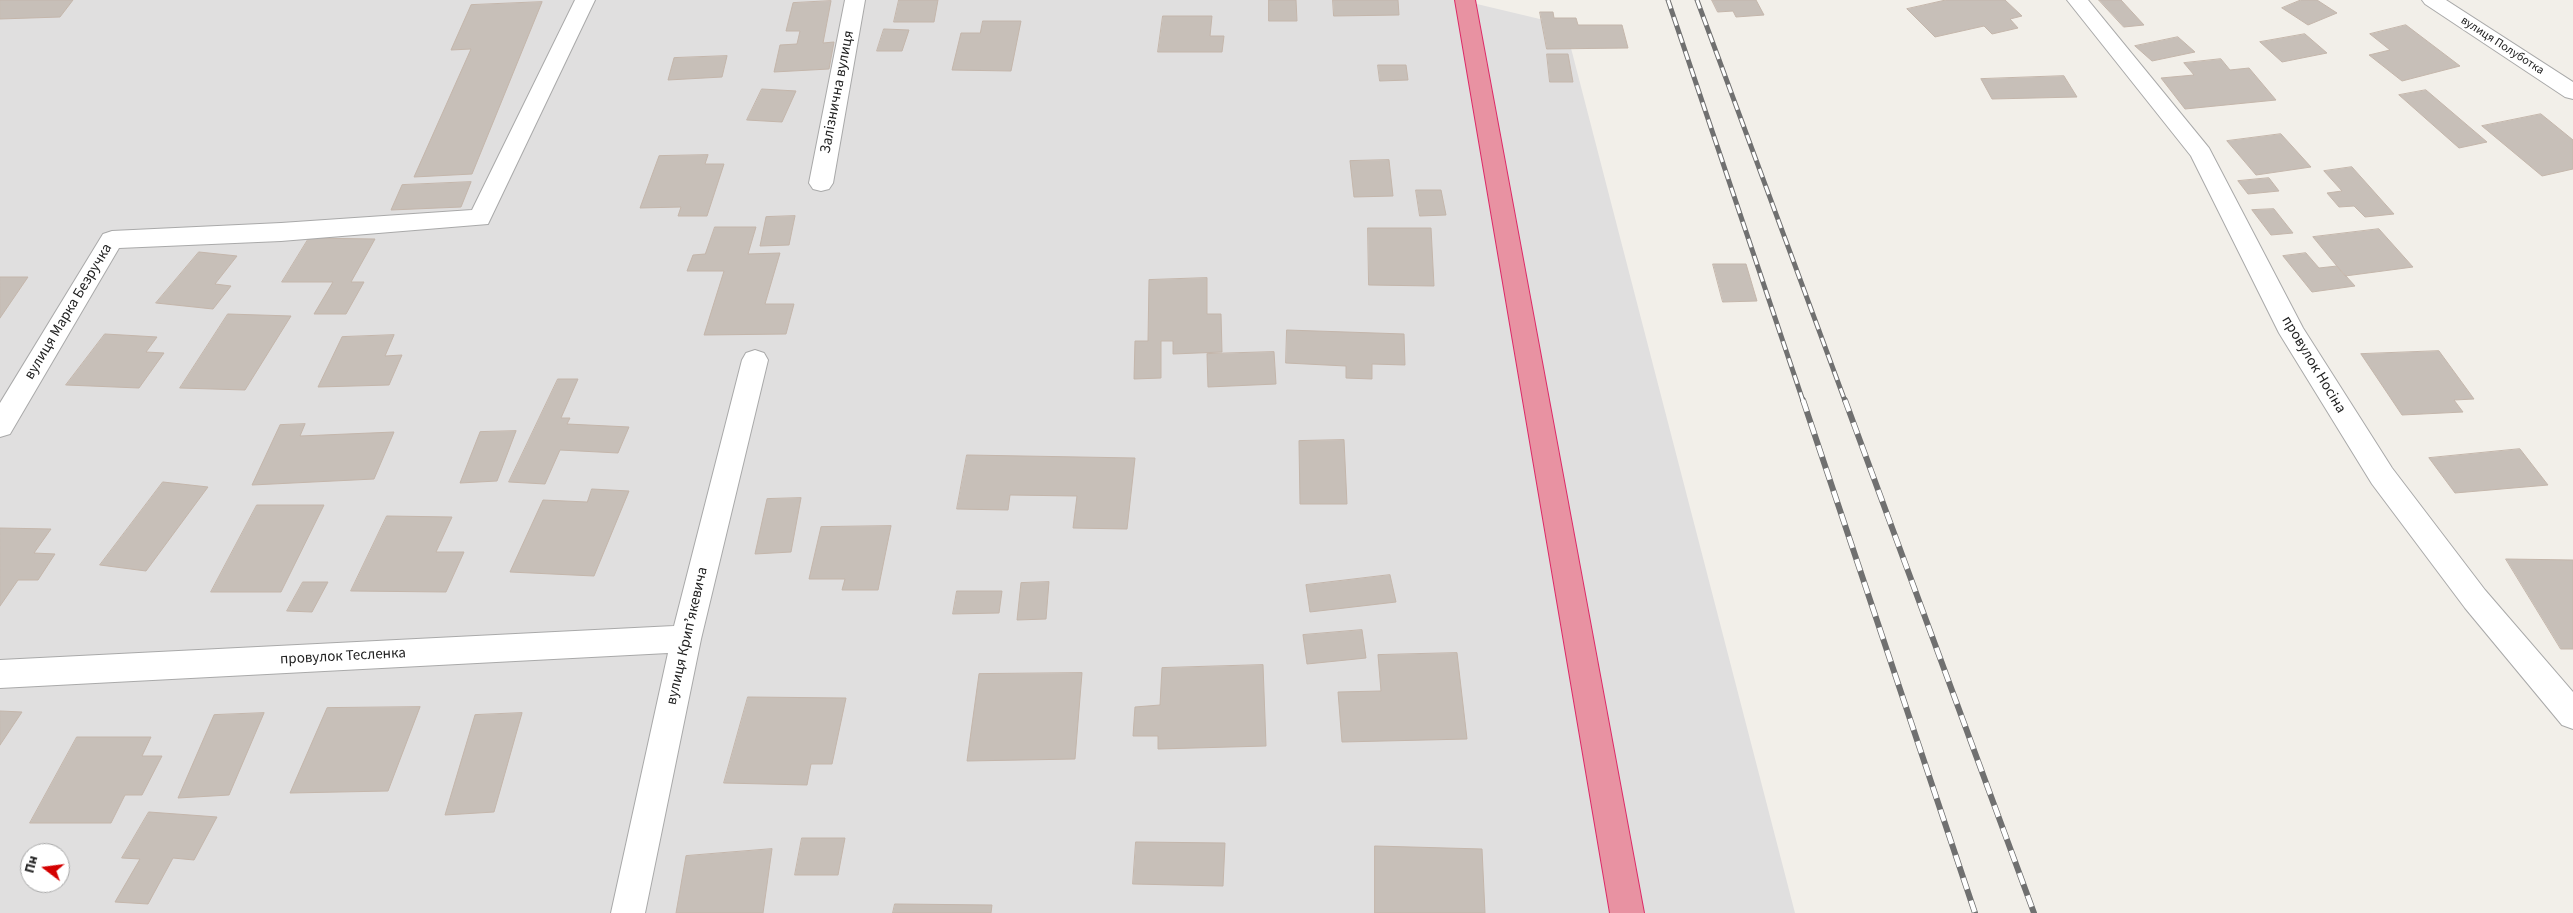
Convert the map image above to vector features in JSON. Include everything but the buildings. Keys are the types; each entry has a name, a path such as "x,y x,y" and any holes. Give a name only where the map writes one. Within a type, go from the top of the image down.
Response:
{"highway":[{"path":"1465,0 1626,913"}],"street":[{"name":"вулиця Марка Безручка","path":"0,426 112,240 281,232 480,218 585,0"},
{"name":"Залізнична вулиця","path":"821,183 855,0"},
{"name":"провулок Носіна","path":"2077,0 2201,153 2292,333 2382,476 2475,599 2573,715"},
{"name":"вулиця Полуботка","path":"2432,0 2573,92"},
{"name":"вулиця Крипʼякевича","path":"628,913 686,639 755,360"},
{"name":"провулок Тесленка","path":"0,674 686,639"}],"shaded area":[{"path":"0,0 1460,0 1565,25 1795,913 0,913"}],"railway":[{"path":"1668,0 1803,401"},
{"path":"1697,0 1845,401"},
{"path":"1803,400 1975,913"},
{"path":"1845,400 2034,913"}]}
